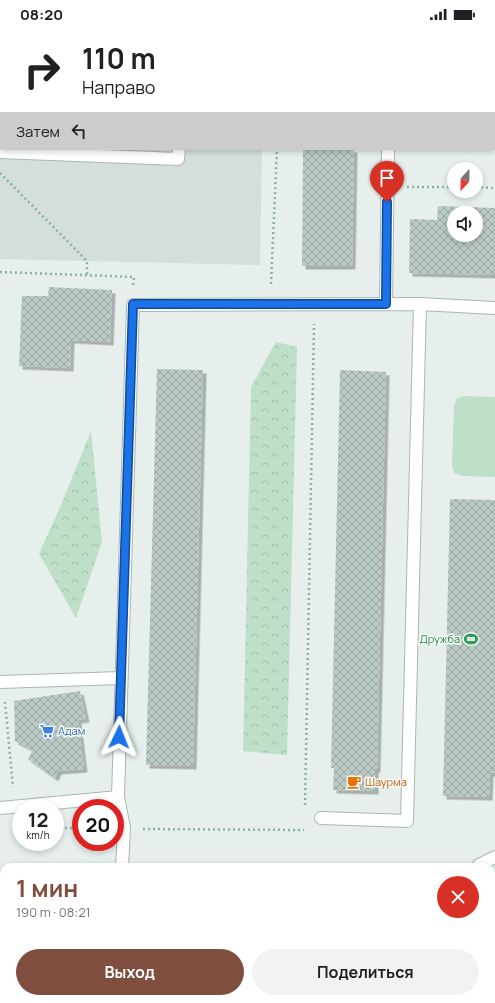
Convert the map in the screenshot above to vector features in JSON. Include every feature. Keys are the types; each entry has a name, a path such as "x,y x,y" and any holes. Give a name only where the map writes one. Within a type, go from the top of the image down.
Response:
{"main road":[{"path":"0,152 178,159 179,150"},
{"path":"386,304 388,150"},
{"path":"64,802 118,797 133,304 420,304 495,308"},
{"path":"321,818 407,821 420,304"},
{"path":"1,682 121,678"},
{"path":"0,808 12,806"},
{"path":"122,863 123,851"},
{"path":"483,863 495,857"}],"path":[{"path":"270,304 277,150"},
{"path":"0,172 87,261 87,275"},
{"path":"387,186 447,187"},
{"path":"483,188 495,188"},
{"path":"0,272 134,278 133,304"},
{"path":"305,806 314,304"},
{"path":"1,682 14,799"},
{"path":"124,828 305,830 305,822"}],"shaded area":[{"path":"0,150 262,150 260,265 0,259"}],"green space":[{"path":"276,342 297,347 287,755 243,751 251,387"},
{"path":"465,396 495,397 495,477 462,476 454,473 452,465 454,406 457,398"},
{"path":"91,431 102,542 76,618 39,554"}],"building":[{"path":"303,150 354,150 352,266 302,266"},
{"path":"438,206 447,206 447,242 483,242 483,208 495,208 495,275 409,273 410,219 437,220"},
{"path":"49,287 112,290 110,342 71,340 70,368 19,366 22,296 48,296"},
{"path":"157,369 203,370 193,766 146,765"},
{"path":"340,370 386,372 377,769 375,769 375,791 333,790 334,768 331,768"},
{"path":"450,499 495,500 495,773 490,773 489,797 443,796"},
{"name":"Адам","path":"80,691 86,719 78,720 84,769 58,771 55,778 28,759 33,750 15,741 14,701"}],"place":[{"name":"Дружба","path":"471,639"},
{"name":"Адам","path":"47,731"},
{"name":"Шаурма","path":"354,782"}],"route":[{"path":"119,737 133,304 386,304 387,202"}]}
